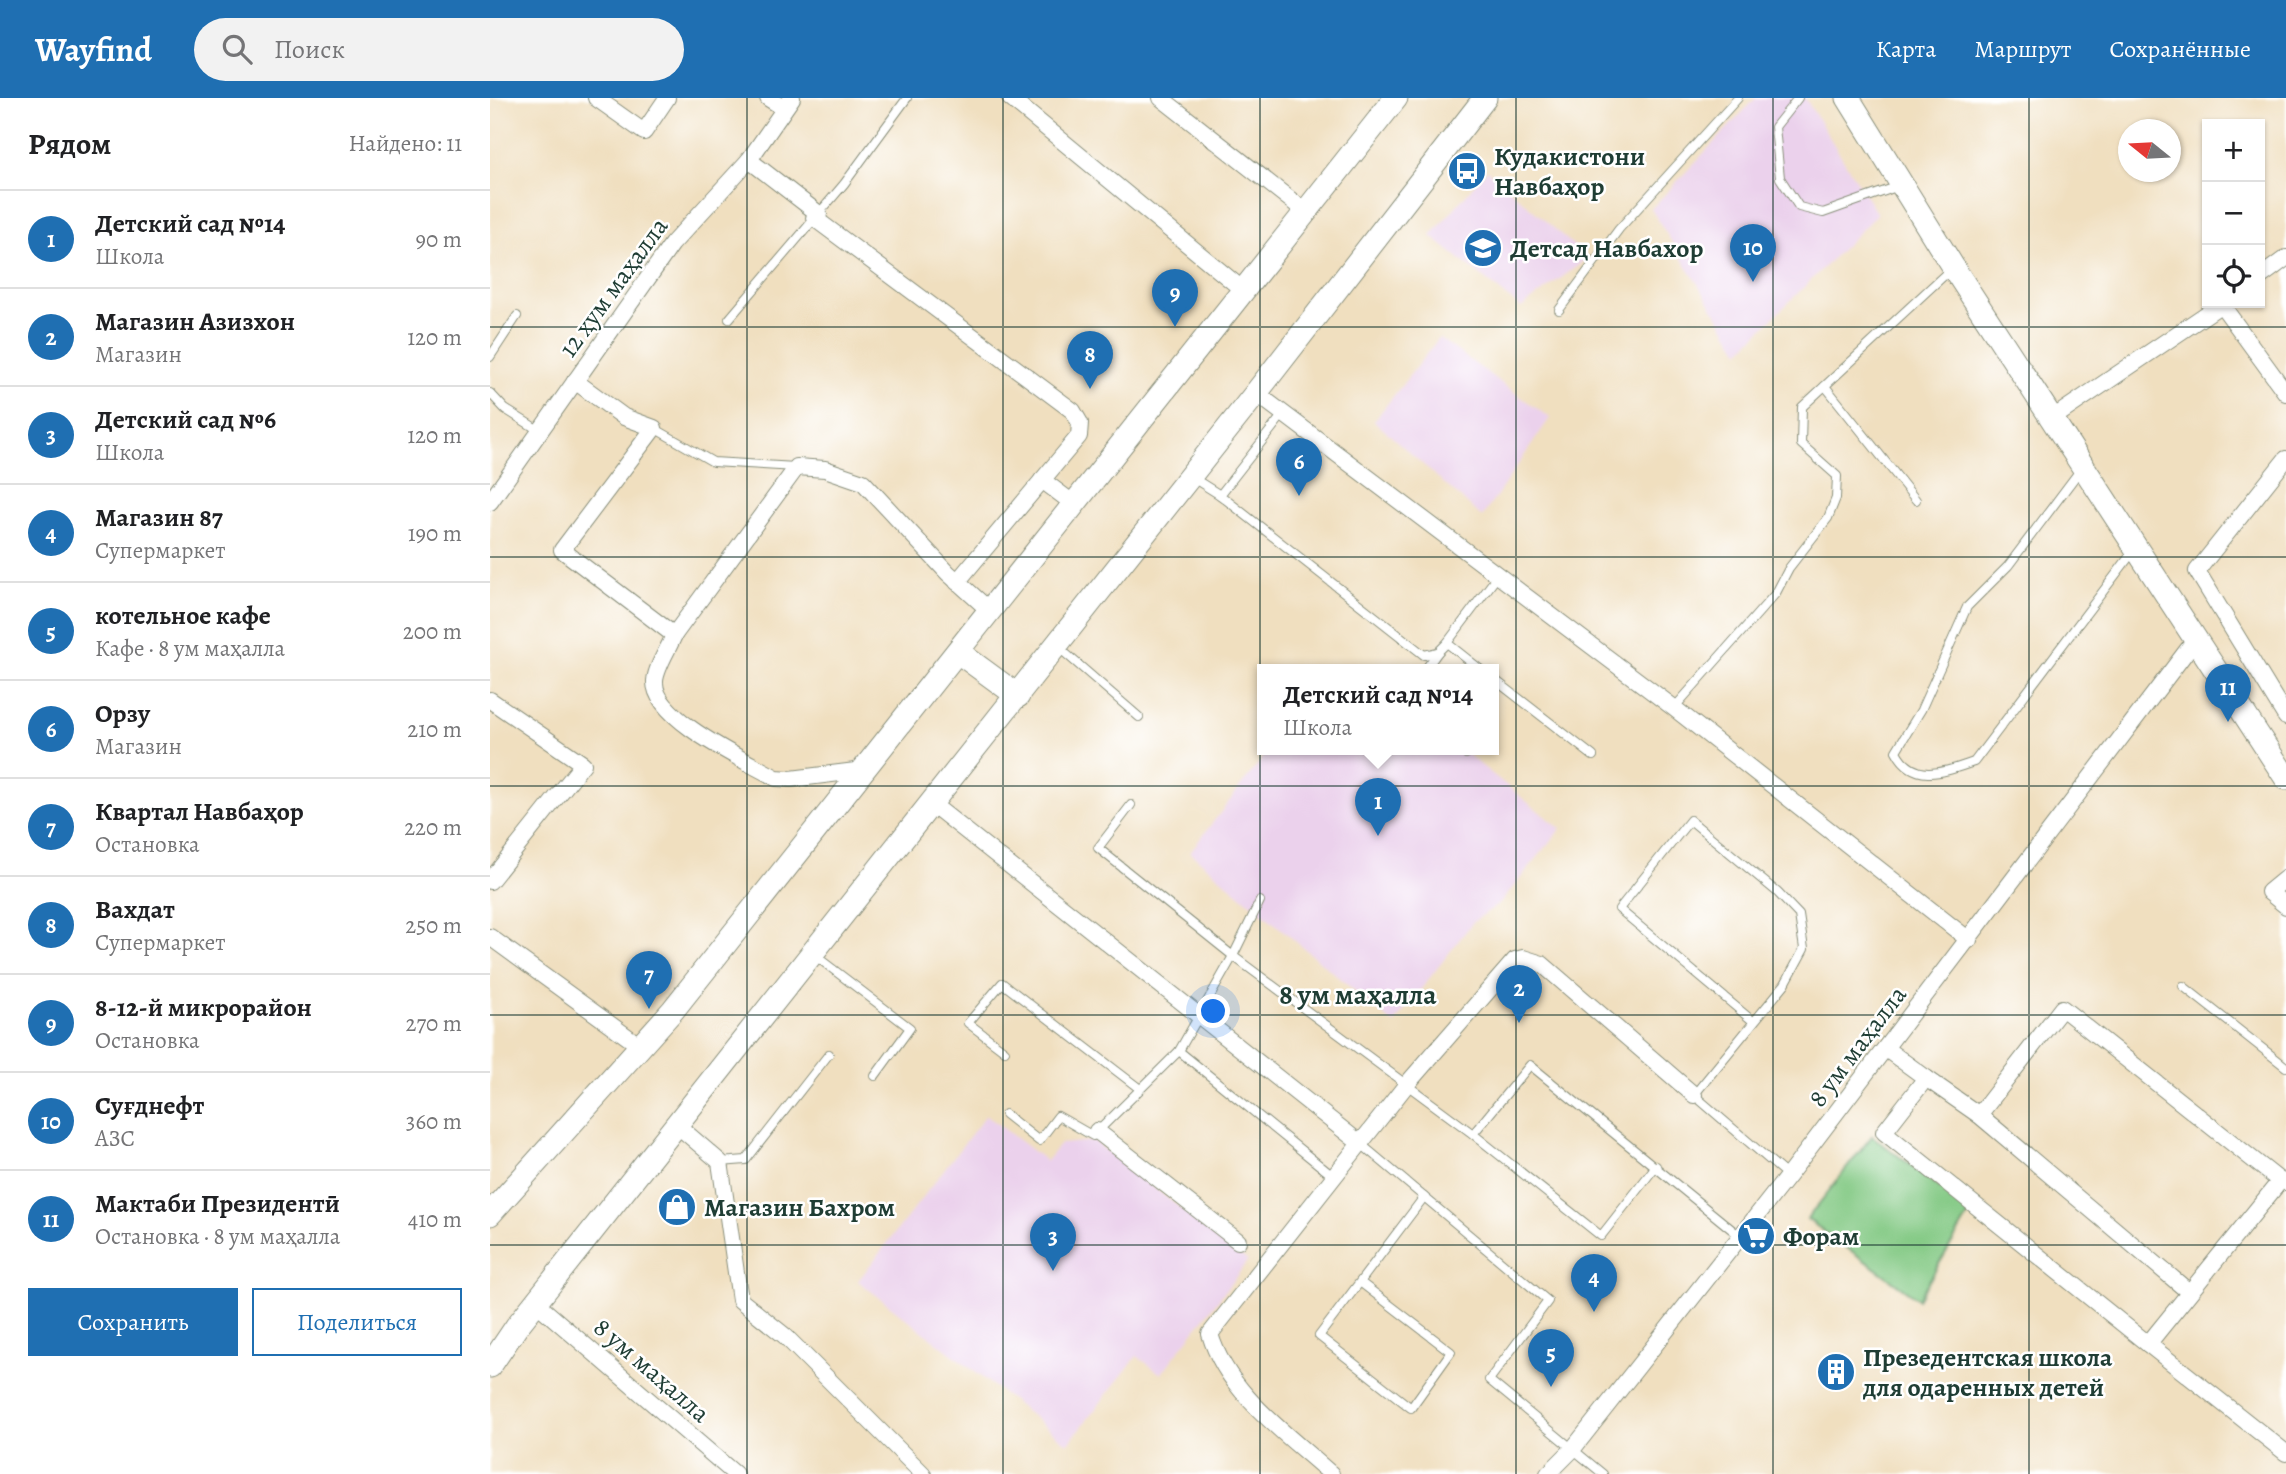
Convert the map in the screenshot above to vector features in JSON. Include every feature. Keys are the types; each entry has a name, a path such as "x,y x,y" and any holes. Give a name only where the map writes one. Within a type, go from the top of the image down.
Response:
{"street":[{"path":"596,98 645,132 667,98"},
{"name":"12 ҳум маҳалла","path":"490,502 671,244 749,160 788,103 768,98"},
{"path":"1010,98 1243,290"},
{"path":"1161,98 1306,212"},
{"path":"490,1214 640,1046 864,770 1396,98"},
{"path":"490,1366 536,1303 1018,696 1485,98"},
{"path":"1848,98 1953,267 2286,778"},
{"path":"749,160 817,216 1073,411 1080,423 1079,436 957,582"},
{"path":"2265,273 2286,258"},
{"path":"2053,418 2215,308"},
{"path":"2226,308 2286,393"},
{"path":"575,381 624,417 654,428 562,550 674,635"},
{"path":"1256,393 1674,708 1969,940"},
{"path":"2286,459 2207,562 2197,571 2286,717"},
{"path":"864,770 791,779 776,778 680,722 660,699 655,681 674,635 797,467 825,469 863,482 957,582 990,611"},
{"path":"1042,480 1074,504"},
{"name":"8 ум маҳалла","path":"1548,1474 1572,1450 1741,1237 2195,640"},
{"path":"958,652 1018,696"},
{"path":"490,700 583,764 490,881"},
{"path":"932,804 1361,1144"},
{"path":"2286,878 2269,892 2286,906"},
{"path":"490,937 640,1046"},
{"path":"1331,1474 1258,1408 1228,1375 1215,1352 1210,1334 1264,1261 1407,1084 1515,960 1523,958 1542,964 1694,1096"},
{"path":"1979,1115 2062,1008 2283,1182 2148,1344"},
{"path":"1886,1049 1979,1115 2189,1292"},
{"path":"1926,1078 1884,1132 2286,1453"},
{"path":"677,1125 720,1162 740,1300 785,1336 923,1474"},
{"path":"1097,1131 1238,1241"},
{"name":"8 ум маҳалла","path":"536,1303 736,1474"}],"lane":[{"path":"729,319 817,216 907,98"},
{"path":"1559,310 1619,229 1738,98"},
{"path":"1798,98 1776,127 1780,178 1799,207 1824,213 1903,185"},
{"path":"1674,708 1776,593 1789,568 1828,518 1836,498 1837,476 1801,444 1802,407 1953,267"},
{"path":"490,357 517,316"},
{"path":"1825,386 1916,500"},
{"path":"490,393 505,409 540,431"},
{"path":"1220,495 1284,414"},
{"path":"654,428 713,462 797,467"},
{"path":"2082,467 2008,566 1967,607 1921,710 1896,751 1902,761 1910,769 1940,774 1974,762 2137,547"},
{"path":"1190,476 1220,495 1424,655 1438,652"},
{"path":"1429,664 1499,574"},
{"path":"1447,643 1473,664"},
{"path":"1057,646 1139,717"},
{"path":"1499,684 1594,756"},
{"path":"1131,805 1098,848 1233,956 1473,1134 1601,1236 1656,1166"},
{"path":"1754,1023 1619,909 1690,820 1777,892 1799,915 1804,949 1786,984 1754,1023 1694,1096 1788,1176"},
{"path":"1005,1114 1039,1141 1058,1116 1093,1136 1179,1051 1261,901"},
{"path":"813,954 910,1028 875,1076"},
{"path":"1006,1051 968,1023 1002,983 1140,1089"},
{"path":"2183,986 2286,1067"},
{"path":"1179,1051 1334,1177"},
{"path":"720,1162 746,1160 829,1054"},
{"path":"1473,1134 1530,1065 1741,1237"},
{"path":"1361,1144 1548,1301 1489,1380 1603,1474"},
{"path":"1416,1207 1360,1282 1451,1352 1412,1408 1319,1336 1416,1207 1424,1197"}],"shaded area":[{"path":"1756,98 1805,98 1877,214 1740,351 1651,209"},
{"path":"1487,170 1588,258 1521,308 1431,236"},
{"path":"1439,338 1550,418 1482,517 1374,421"},
{"path":"1265,755 1468,755 1561,829 1500,903 1473,922 1394,1024 1190,852"},
{"path":"986,1115 1046,1161 1060,1144 1094,1141 1248,1261 1161,1374 1137,1356 1068,1444 858,1281"}],"green space":[{"path":"1872,1136 1971,1211 1918,1299 1807,1219"}],"place":[{"name":"Кудакистони Навбаҳор","path":"1467,171"},
{"name":"Детсад Навбахор","path":"1483,248"},
{"name":"Суғднефт","path":"1753,282"},
{"name":"8-12-й микрорайон","path":"1175,327"},
{"name":"Вахдат","path":"1090,389"},
{"name":"Орзу","path":"1299,496"},
{"name":"Мактаби Президентӣ","path":"2228,722"},
{"name":"Детский сад №14","path":"1378,836"},
{"name":"Квартал Навбаҳор","path":"649,1009"},
{"name":"Магазин Азизхон","path":"1519,1023"},
{"name":"Магазин Бахром","path":"677,1207"},
{"name":"Форам","path":"1756,1236"},
{"name":"Детский сад №6","path":"1053,1271"},
{"name":"Магазин 87","path":"1594,1312"},
{"name":"Презедентская школа для одаренных детей","path":"1836,1372"},
{"name":"котельное кафе","path":"1551,1387"}],"district":[{"name":"8 ум маҳалла","path":"1358,994"}]}
